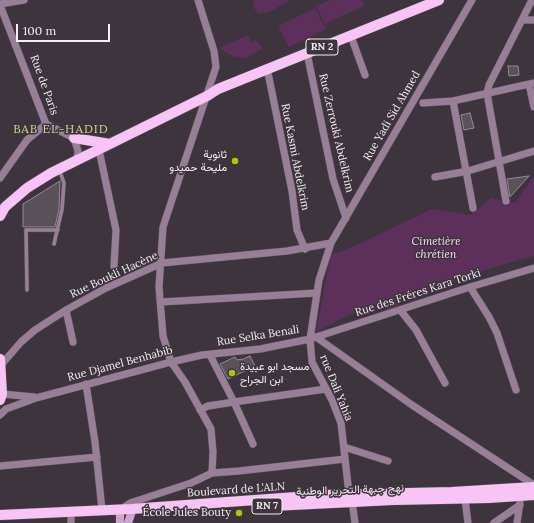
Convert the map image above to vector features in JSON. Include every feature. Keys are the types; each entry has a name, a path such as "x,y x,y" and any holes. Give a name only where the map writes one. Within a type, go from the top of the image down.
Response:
{"main road":[{"name":"RN 2","path":"0,216 5,207 27,188 59,168 99,150 207,96 218,89 266,68 351,36 439,0"},
{"path":"74,138 110,144"},
{"path":"0,362 1,397"},
{"name":"RN 7","path":"351,498 534,486"},
{"name":"نهج جبهة التحرير الوطنية","path":"0,519 71,520 351,498 520,501 534,495"},
{"name":"نهج جبهة التحرير الوطنية","path":"0,515 102,510 120,516"}],"street":[{"path":"0,4 24,0"},
{"path":"198,0 214,51 216,67 163,227 162,263 159,287 163,336 170,362 185,382 210,429 213,452 212,473"},
{"name":"Rue Yadi Sid Ahmed","path":"331,243 472,0"},
{"path":"506,201 487,93 532,0"},
{"name":"Rue de Paris","path":"0,4 46,124 74,138"},
{"path":"522,20 534,20"},
{"path":"351,36 365,75"},
{"name":"Rue Zerrouki Abdelkrim","path":"307,53 333,179 346,218"},
{"name":"Rue Kasmi Abdelkrim","path":"266,68 292,191 297,230 306,248"},
{"path":"423,103 453,101 532,83 534,107"},
{"path":"453,101 468,171 474,208"},
{"path":"0,178 27,140 46,124"},
{"path":"74,138 78,151 77,160"},
{"path":"99,150 116,230 114,266"},
{"path":"435,177 468,171 534,151"},
{"name":"Rue Boukli Hacène","path":"0,362 35,330 66,310 106,288 162,263 306,248 331,243"},
{"name":"rue Dali Yahia","path":"331,243 317,293 312,362 341,423 355,523"},
{"name":"Rue des Fréres Kara Torki","path":"313,338 401,311 470,287 534,268"},
{"path":"470,287 497,333 516,390"},
{"path":"161,302 317,293"},
{"path":"66,310 73,342"},
{"path":"401,311 416,330 445,383"},
{"path":"313,338 534,486"},
{"name":"Rue Selka Benali","path":"210,355 260,349 313,338"},
{"path":"210,355 253,444"},
{"name":"Rue Djamel Benhabib","path":"0,415 6,409 36,398 170,362 210,355"},
{"path":"86,384 97,457 102,510"},
{"path":"200,410 208,406 326,389"},
{"path":"1,397 36,398"},
{"path":"344,447 388,461"},
{"path":"0,466 97,457"},
{"path":"120,516 125,505 154,494 192,483 212,473 345,459"},
{"path":"130,515 154,494"},
{"path":"466,499 468,523"},
{"path":"494,523 520,501"},
{"path":"517,523 520,501"}],"lane":[{"path":"54,244 62,209 64,183 59,168"},
{"path":"27,290 26,230 58,230"}],"green space":[{"path":"253,0 291,0 269,12 259,14 255,10"},
{"path":"330,0 362,0 364,6 325,24 316,6"},
{"path":"315,8 326,29 289,47 278,26"},
{"path":"248,35 252,42 256,40 263,49 246,58 234,57 219,48"},
{"name":"Cimetière chrétien","path":"534,176 534,256 492,268 396,300 397,307 388,313 384,302 342,318 316,332 331,254 346,250 432,209 471,215 491,198 515,203"}],"building":[{"path":"508,66 518,66 519,75 509,76"},
{"path":"470,113 474,128 464,130 461,115"},
{"path":"529,176 510,197 507,179"},
{"path":"60,181 59,209 55,227 23,227 23,204"},
{"name":"مسجد ابو عبيدة ابن الجراح","path":"250,356 255,366 228,379 220,364 235,357 237,360 241,360"}],"place":[{"name":"ثانوية مليحة حميدو","path":"235,161"},
{"name":"مسجد ابو عبيدة ابن الجراح","path":"232,373"},
{"name":"École Jules Bouty","path":"239,513"}],"district":[{"name":"BAB EL-HADID","path":"61,130"}]}
